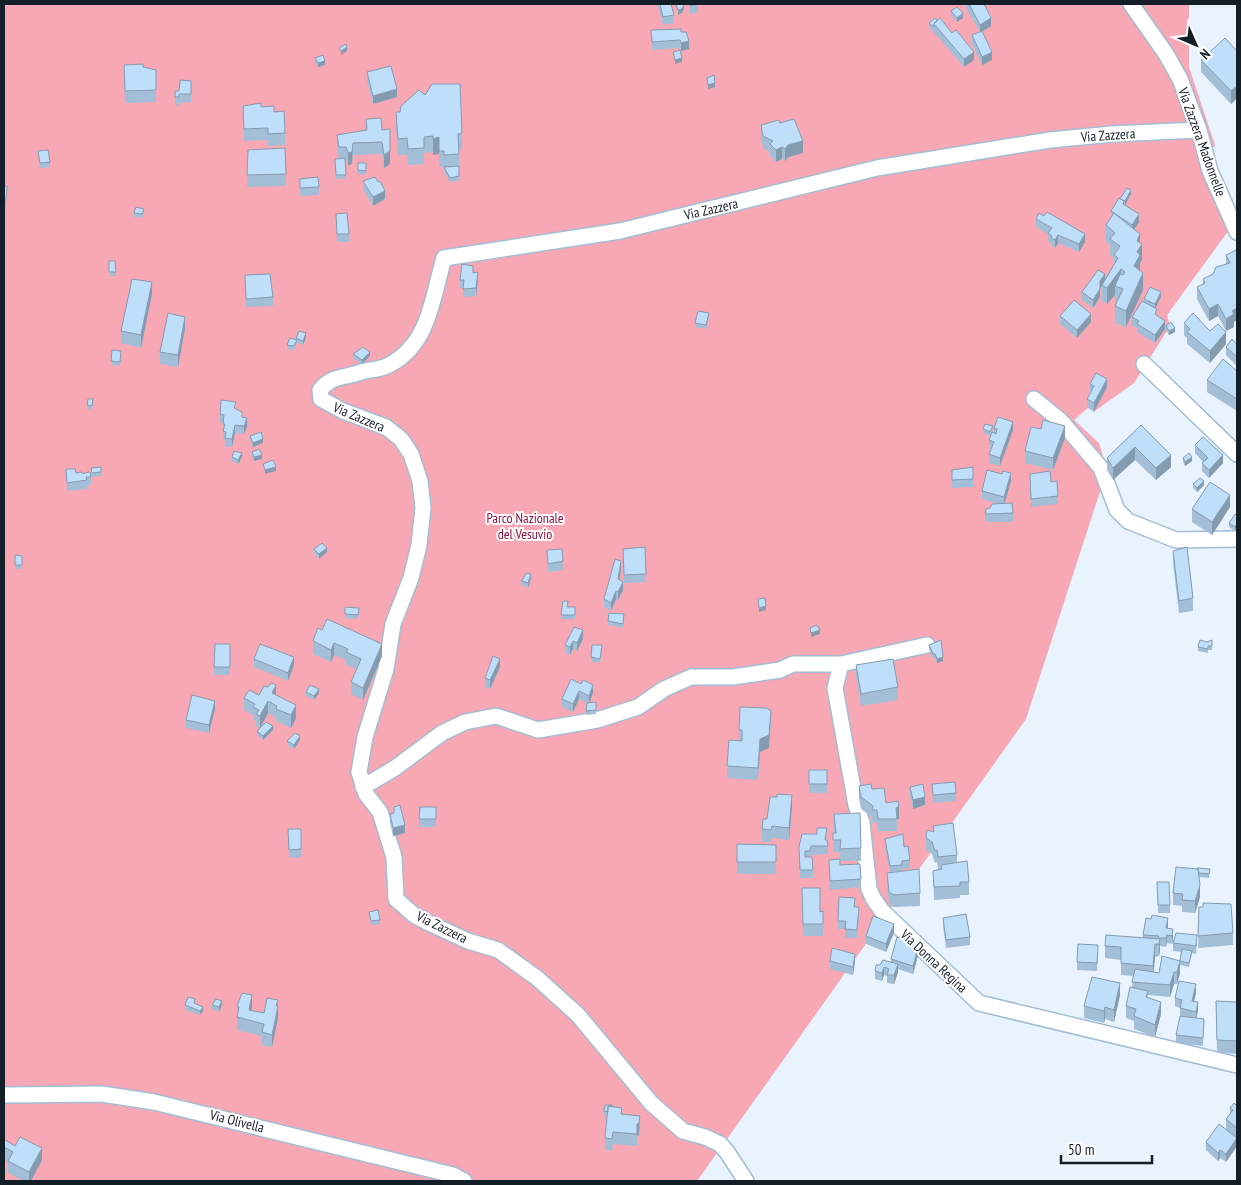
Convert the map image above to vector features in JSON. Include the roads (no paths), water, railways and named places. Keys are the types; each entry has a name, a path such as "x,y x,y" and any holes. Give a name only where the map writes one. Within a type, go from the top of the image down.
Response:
{"street":[{"name":"Via Zazzera Madonnelle","path":"1131,4 1166,54 1180,79 1199,130 1210,171 1237,232"},
{"name":"Via Zazzera","path":"746,1181 728,1152 720,1144 705,1137 683,1131 651,1104 578,1015 537,978 498,950 468,941 431,924 414,915 396,899 394,857 380,812 363,787 359,772 365,736 386,669 393,624 411,578 420,546 423,508 417,468 411,454 401,439 386,427 330,406 321,399 320,390 329,379 386,367 407,352 422,333 428,318 444,258 620,231 886,167 1050,140 1112,134 1199,130"},
{"path":"1144,364 1237,454"},
{"path":"1034,399 1061,421 1101,468 1117,510 1128,521 1176,540 1237,540"},
{"path":"363,787 395,768 442,733 465,722 496,716 538,730 597,720 638,707 664,689 691,677 709,679 742,676 780,670 793,664 841,664 927,645"},
{"name":"Via Donna Regina","path":"841,664 835,688 856,805 862,823 869,889 882,912 979,1003 1237,1065"},
{"name":"Via Olivella","path":"4,1095 102,1094 154,1102 444,1173 464,1181"}],"park label":[{"name":"Parco Nazionale del Vesuvio","path":"525,526"}]}
